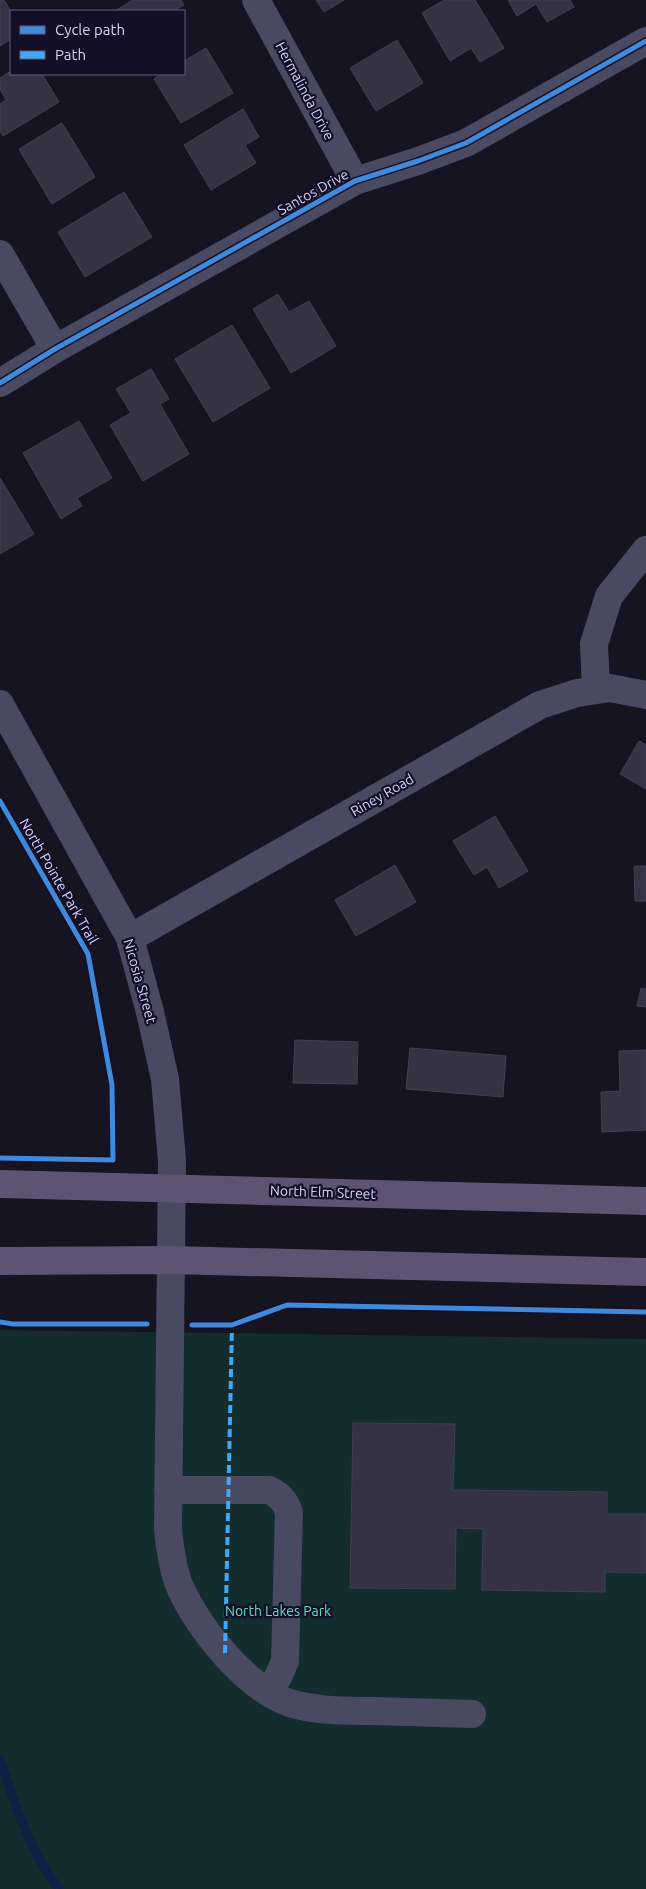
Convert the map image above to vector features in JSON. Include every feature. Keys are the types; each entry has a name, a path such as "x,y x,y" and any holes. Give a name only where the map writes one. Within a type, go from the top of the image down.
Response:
{"main road":[{"name":"North Elm Street","path":"0,1184 172,1187 646,1201"},
{"path":"0,1261 171,1260 646,1272"}],"street":[{"name":"Hermalinda Drive","path":"256,0 355,181"},
{"name":"Santos Drive","path":"0,383 355,181 466,143 646,41"},
{"path":"0,254 55,350"},
{"path":"596,690 594,644 608,596 646,550"},
{"name":"Riney Road","path":"130,938 540,705 577,693 610,688 646,695"},
{"name":"Nicosia Street","path":"0,704 130,938 150,1012 165,1079 172,1161 168,1490 170,1555 178,1583 189,1604 213,1640 236,1665 268,1692 291,1703 326,1710 472,1714"},
{"path":"168,1490 269,1490 278,1494 285,1502 289,1512 285,1661 278,1677 268,1692"}],"green space":[{"name":"North Lakes Park","path":"0,1330 646,1339 646,1889 0,1889"}],"building":[{"path":"0,0 4,0 10,10 10,40 0,46"},
{"path":"133,0 181,0 184,5 176,10 117,10"},
{"path":"316,0 344,0 324,12"},
{"path":"444,0 475,0 504,48 480,62 471,48 450,61 422,13"},
{"path":"508,0 570,0 574,7 547,22 536,4 517,16"},
{"path":"397,40 423,83 376,111 350,68"},
{"path":"206,48 233,93 181,123 154,79 160,75 185,75 185,60"},
{"path":"10,72 10,75 43,75 59,102 3,136 0,131 0,104 6,100 0,89 0,78"},
{"path":"243,109 259,137 245,145 256,163 211,190 184,145"},
{"path":"62,123 95,177 52,204 19,149"},
{"path":"124,192 152,237 85,277 58,232"},
{"path":"278,294 289,312 309,301 336,346 291,373 253,309"},
{"path":"232,325 270,388 213,422 175,359"},
{"path":"151,369 169,399 160,404 189,454 143,481 110,425 131,413 116,389"},
{"path":"79,421 112,478 77,498 82,506 61,519 23,453"},
{"path":"0,478 34,534 0,554"},
{"path":"639,741 646,745 646,789 620,774"},
{"path":"495,816 528,871 499,888 487,867 474,875 453,841"},
{"path":"395,865 416,902 356,936 335,900"},
{"path":"634,866 646,866 646,901 635,901"},
{"path":"641,988 646,989 646,1007 637,1006"},
{"path":"295,1040 358,1042 357,1084 293,1083"},
{"path":"410,1048 506,1056 503,1097 406,1089"},
{"path":"646,1050 646,1130 602,1132 601,1092 620,1091 619,1051"},
{"path":"353,1423 455,1424 453,1490 607,1492 607,1514 646,1514 646,1573 605,1572 605,1592 482,1590 483,1529 456,1528 455,1589 350,1588"}],"waterway":[{"path":"0,1759 17,1810 31,1843 48,1874 59,1889"}],"marked path":[{"path":"225,1653 232,1325"}],"cycle path":[{"path":"0,383 55,349 355,181 466,143 646,41"},
{"name":"North Pointe Park Trail","path":"0,801 88,954 112,1085 113,1160 0,1158"},
{"path":"192,1325 232,1325 287,1305 646,1312"},
{"path":"0,1322 13,1324 147,1324"}]}
